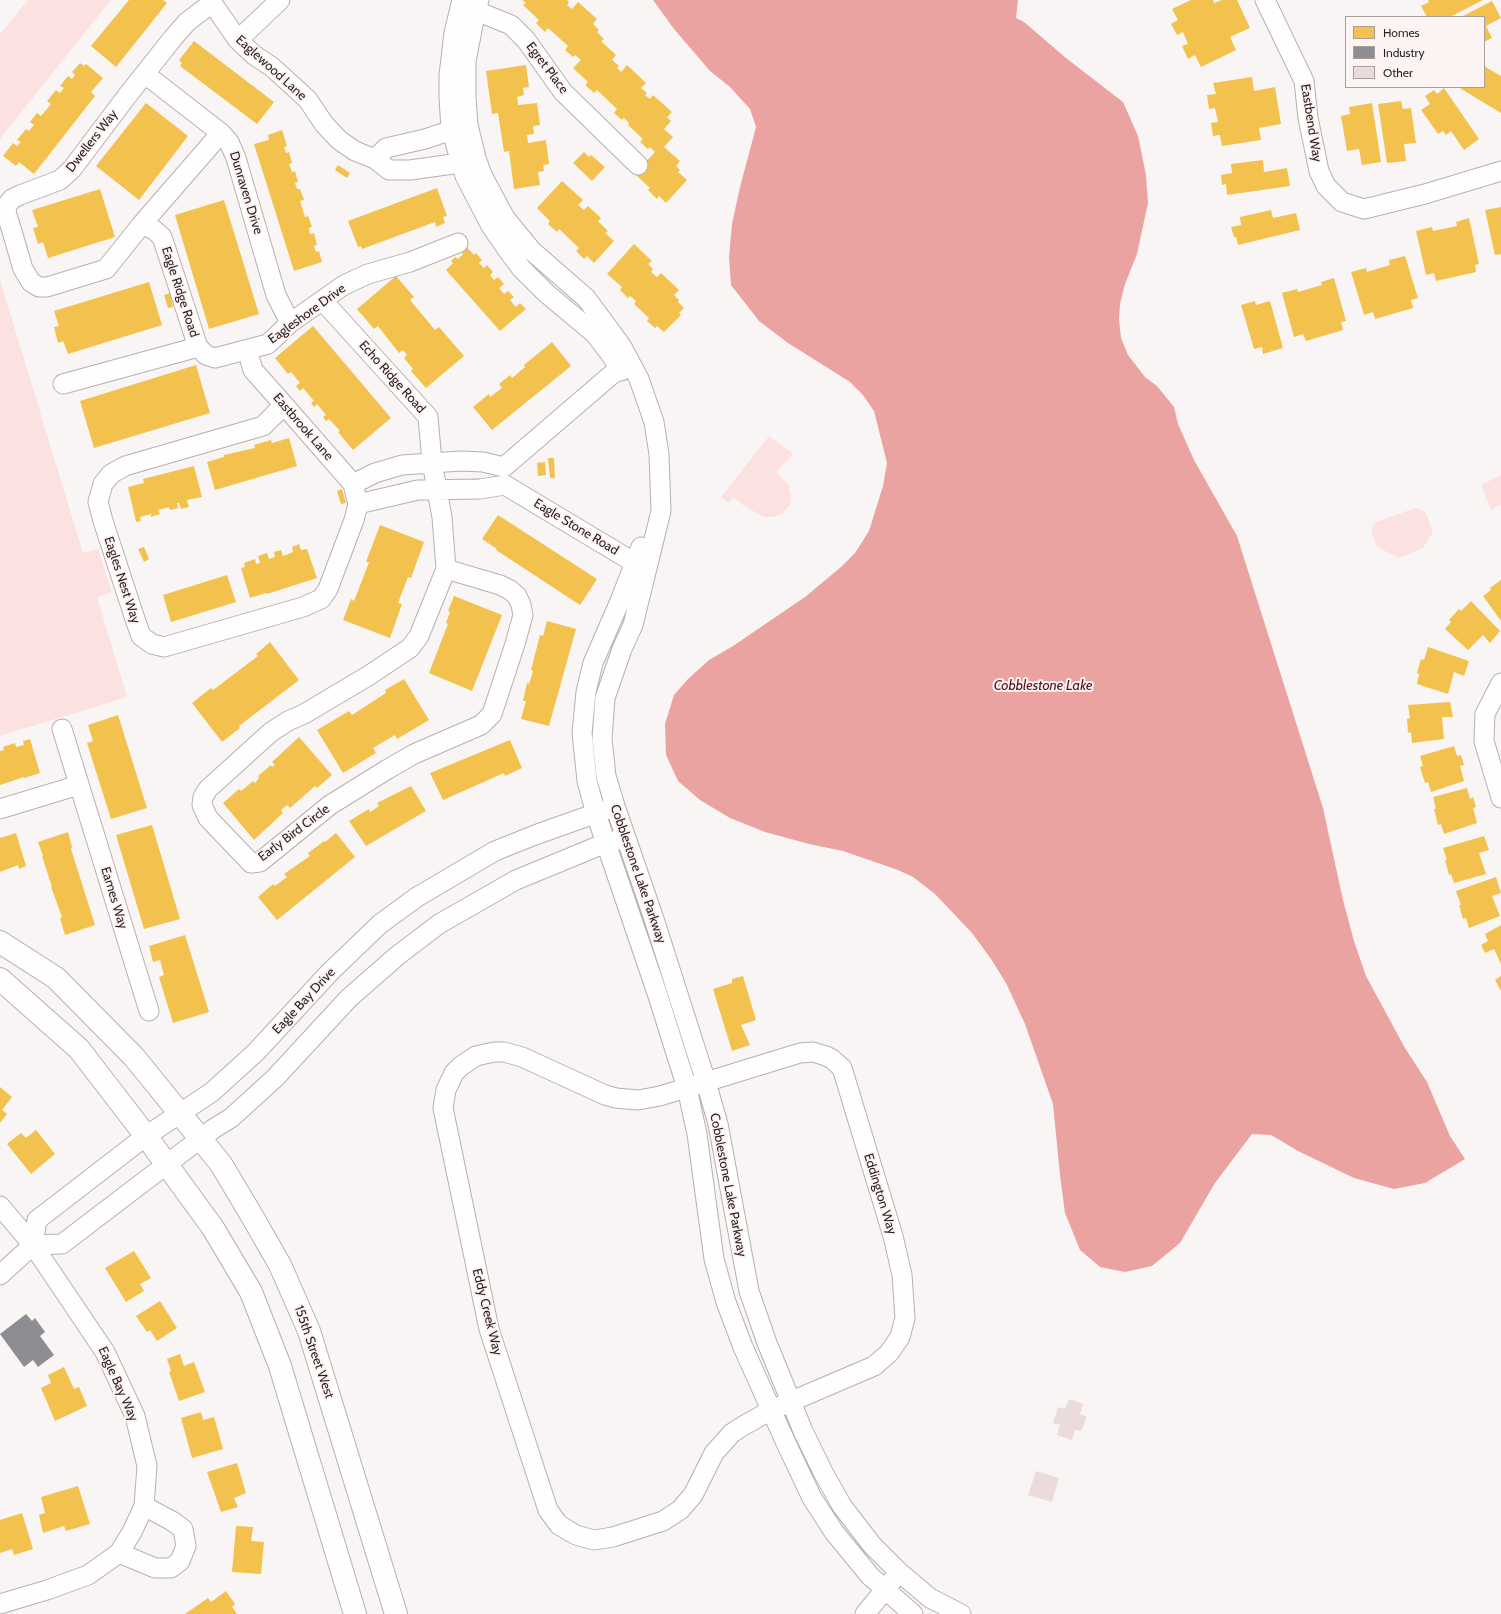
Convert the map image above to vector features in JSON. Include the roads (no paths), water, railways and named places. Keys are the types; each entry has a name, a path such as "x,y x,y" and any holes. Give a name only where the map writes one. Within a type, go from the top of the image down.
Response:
{"street":[{"path":"238,40 280,0"},
{"name":"Eastbend Way","path":"1265,0 1304,81 1308,118 1319,171 1326,186 1342,202 1364,208 1425,194 1501,171"},
{"name":"Eaglewood Lane","path":"211,2 238,40 254,55 272,67 294,86 308,100 324,124 339,140 355,152 375,159 389,170 410,170 468,160"},
{"name":"Dwellers Way","path":"211,2 187,22 72,169 60,180 20,195 12,199 7,205 6,212 24,269 30,282 39,287 47,287 106,269 142,224 221,133"},
{"name":"Cobblestone Lake Parkway","path":"469,4 454,33 450,75 459,127 468,160 465,176 491,226 521,268 546,292 595,334 625,365 645,393 654,422 658,445 661,511 641,566 593,663 586,692 582,727 583,756 587,781 596,814 657,993 687,1088 697,1134 714,1259 720,1282 743,1346 812,1498 834,1532 870,1576 907,1612"},
{"name":"Egret Place","path":"469,4 511,25 526,40 563,92 638,166"},
{"name":"Dunraven Drive","path":"145,74 221,133 229,142 236,158 276,295 290,323"},
{"path":"375,159 386,148 425,139 459,127"},
{"name":"Cobblestone Lake Parkway","path":"468,160 482,174 506,218 535,254 586,298 606,325 625,365"},
{"name":"Eagle Ridge Road","path":"142,224 154,230 162,237 198,347"},
{"name":"Eagleshore Drive","path":"198,347 206,354 215,358 268,344 290,323 344,285 368,274 410,262 458,243"},
{"path":"521,268 535,254"},
{"name":"Echo Ridge Road","path":"323,301 428,417 432,462 438,489"},
{"path":"63,384 198,347"},
{"name":"Eastbrook Lane","path":"248,350 253,370 353,484 358,504"},
{"path":"358,504 418,490 480,489 505,476 625,365"},
{"name":"Eagles Nest Way","path":"284,405 263,426 125,466 111,474 103,484 98,502 141,636 152,644 164,646 303,607 321,599 328,589 338,564 354,520 358,504"},
{"name":"Eagle Stone Road","path":"353,484 375,474 402,465 432,462 483,462 641,566"},
{"name":"Early Bird Circle","path":"438,489 444,531 446,569 419,636 410,648 368,676 271,732 208,788 203,797 202,805 208,818 251,863 260,862 330,805 388,769 414,754 481,725 492,714 523,615 521,605 517,596 510,590 500,585 446,569"},
{"name":"Cobblestone Lake Parkway","path":"641,566 633,625 622,648 605,698 602,739 606,776 625,838 653,916 718,1124 749,1291 757,1317 791,1402 823,1472 842,1506 872,1545 898,1572 930,1598 961,1614"},
{"path":"1501,683 1485,714 1484,741 1501,798"},
{"path":"586,692 605,698"},
{"name":"Eames Way","path":"62,729 149,1011"},
{"path":"0,809 79,785"},
{"name":"Eagle Bay Drive","path":"33,1245 37,1220 146,1136 212,1092 256,1052 330,972 380,924 400,909 448,878 495,852 535,835 615,806"},
{"path":"0,1275 33,1245 62,1244 200,1139 231,1118 275,1078 349,998 397,956 439,924 516,880 606,844 625,838"},
{"name":"155th Street West","path":"0,942 56,978 134,1057 221,1164 280,1265 309,1331 396,1614"},
{"path":"0,979 79,1049 146,1136 213,1228 250,1292 280,1366 355,1614"},
{"name":"Eddy Creek Way","path":"706,1082 649,1098 633,1100 616,1098 595,1091 522,1057 504,1052 494,1052 476,1056 468,1060 454,1073 446,1090 444,1103 445,1117 489,1329 548,1510 559,1525 567,1531 584,1538 603,1539 612,1537 653,1524 672,1516 687,1503 693,1495 714,1453 723,1442 743,1426 771,1410 791,1402"},
{"name":"Eddington Way","path":"706,1082 800,1053 820,1053 832,1059 842,1068 893,1236 902,1275 906,1308 904,1328 895,1346 886,1357 874,1366 791,1402"},
{"name":"Eagle Bay Way","path":"0,1206 33,1245 105,1352 135,1416 147,1466 144,1506 132,1532 119,1553 88,1575 47,1590 0,1604"},
{"path":"119,1553 155,1568 171,1568 180,1561 186,1546 183,1529 172,1521 144,1506"},
{"path":"865,1614 885,1591 898,1572"},
{"path":"907,1612 920,1590"}],"water":[{"name":"Cobblestone Lake","path":"653,0 1018,0 1016,18 1024,22 1066,58 1123,102 1138,136 1146,175 1148,203 1137,254 1125,284 1120,304 1119,319 1121,338 1128,355 1145,377 1157,386 1174,407 1178,424 1194,460 1237,536 1323,808 1343,900 1354,941 1366,976 1405,1048 1427,1082 1450,1136 1465,1159 1425,1183 1394,1189 1354,1178 1298,1151 1271,1135 1252,1134 1215,1183 1180,1243 1152,1266 1125,1272 1100,1267 1080,1250 1065,1213 1053,1104 1025,1024 1006,983 972,933 935,894 913,877 898,870 843,851 809,844 765,832 730,818 700,800 678,781 666,755 665,724 674,695 688,679 709,660 733,646 805,597 841,567 855,553 869,531 883,486 887,463 874,411 863,395 850,382 788,343 759,321 731,285 729,257 732,224 756,127 750,109 730,87 710,71 674,29"}]}
